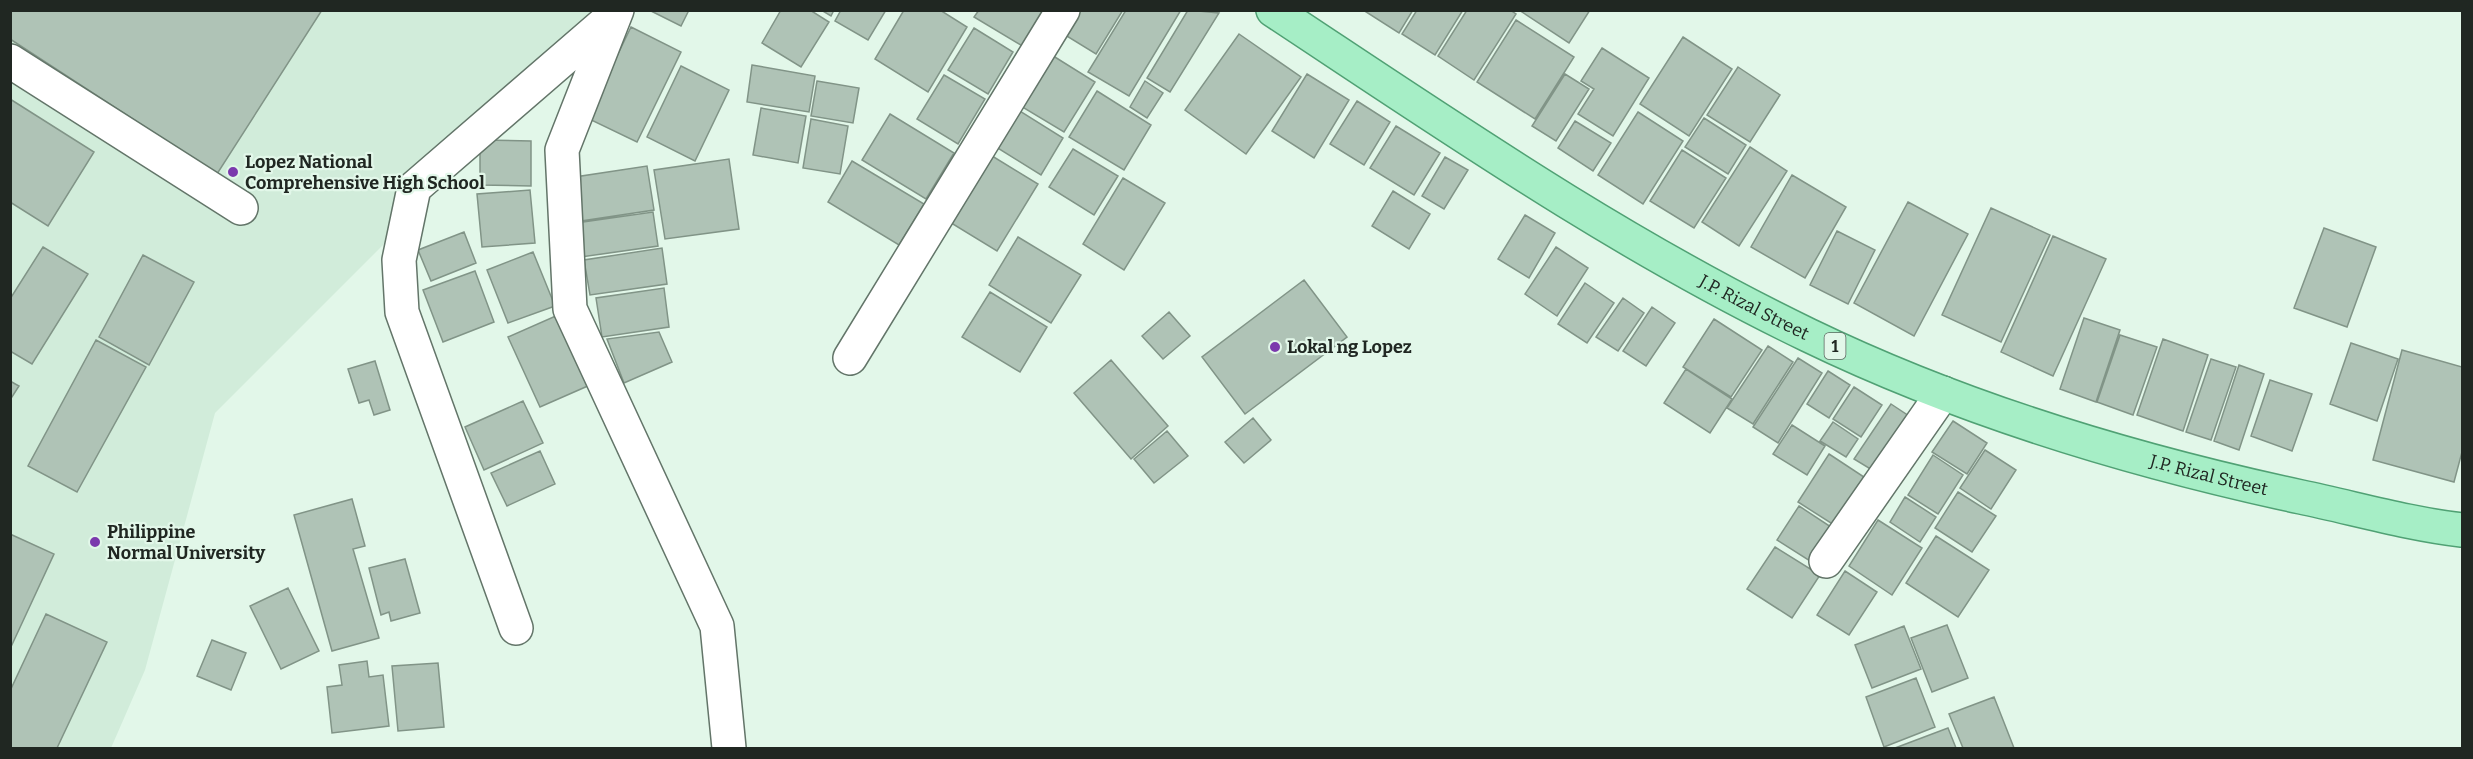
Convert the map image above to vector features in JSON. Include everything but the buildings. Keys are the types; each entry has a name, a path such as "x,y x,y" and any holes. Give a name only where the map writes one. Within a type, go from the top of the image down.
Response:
{"main road":[{"name":"J.P. Rizal Street","path":"1273,10 1527,178 1678,267 1809,335 1943,393 2090,442 2239,483 2463,530"}],"street":[{"path":"850,358 1063,10"},
{"path":"516,628 402,312 399,260 414,188 617,12"},
{"path":"617,12 562,150 570,309 717,627 729,748"},
{"path":"10,61 241,208"},
{"path":"1826,561 1943,393"}],"shaded area":[{"name":"Lopez National Comprehensive High School","path":"10,11 591,11 571,57 215,413 145,670 111,748 11,748"}],"place":[{"name":"Lopez National Comprehensive High School","path":"233,172"},
{"name":"Lokal ng Lopez","path":"1275,347"},
{"name":"Philippine Normal University","path":"95,542"}]}
